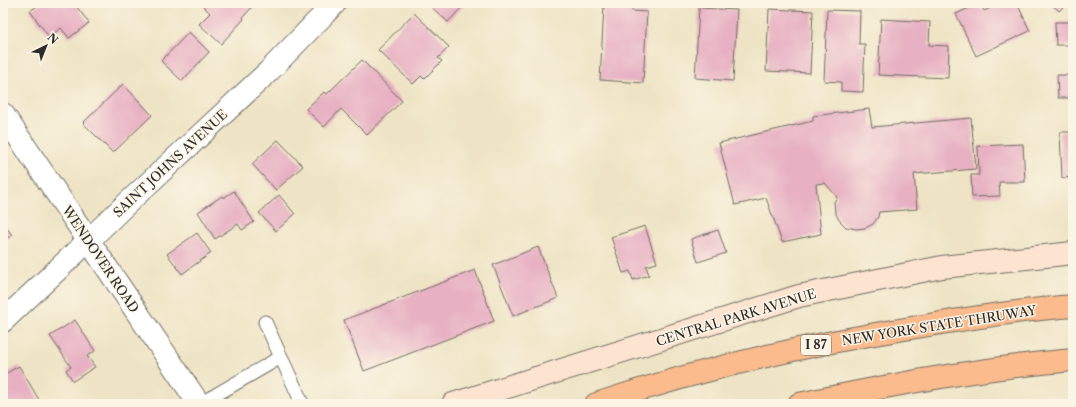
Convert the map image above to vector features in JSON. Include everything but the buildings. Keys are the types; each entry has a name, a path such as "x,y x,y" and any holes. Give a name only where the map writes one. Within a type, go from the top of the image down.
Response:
{"highway":[{"name":"NEW YORK STATE THRUWAY","path":"596,404 700,374 777,354 850,338 956,320 1041,308 1073,306"},
{"path":"799,404 948,375 1073,360"}],"main road":[{"name":"CENTRAL PARK AVENUE","path":"453,404 799,296 942,267 1073,253"}],"street":[{"name":"SAINT JOHNS AVENUE","path":"3,321 268,72 335,3"},
{"name":"WENDOVER ROAD","path":"3,114 200,404"}],"lane":[{"path":"265,322 302,403"},
{"path":"200,404 281,357"}]}
